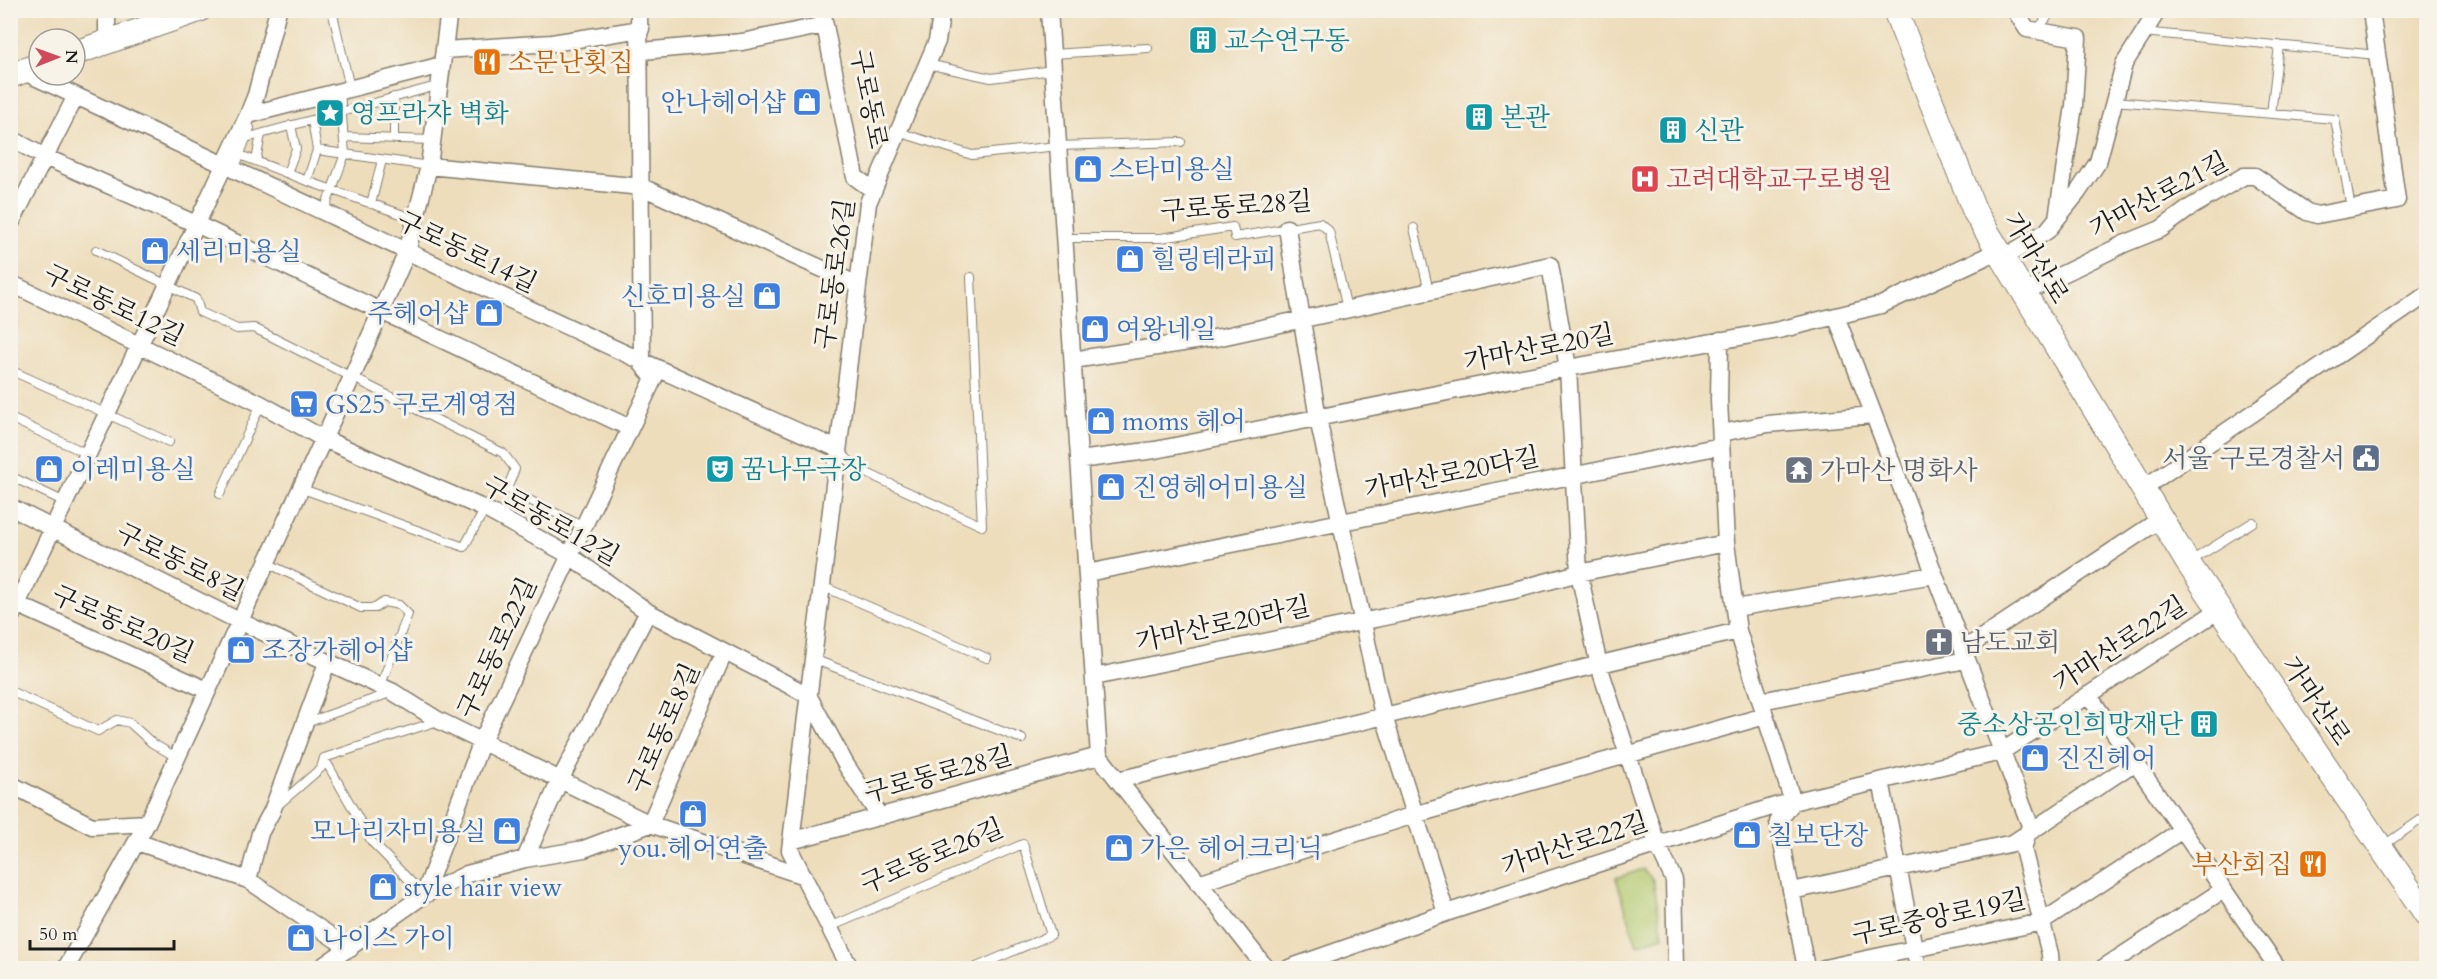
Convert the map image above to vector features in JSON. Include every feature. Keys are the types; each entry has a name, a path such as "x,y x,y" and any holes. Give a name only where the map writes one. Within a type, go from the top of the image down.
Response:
{"main road":[{"path":"87,49 199,10"},
{"name":"가마산로","path":"1895,10 1975,212 2000,255 2188,563 2427,914"}],"street":[{"path":"107,10 107,42"},
{"path":"13,608 66,502 196,224 233,162 252,115 278,10"},
{"name":"구로동로20길","path":"66,969 147,823 324,439 407,252 429,166 449,10"},
{"name":"구로동로22길","path":"424,895 482,741 654,378 642,363 642,51 639,10"},
{"name":"구로동로26길","path":"850,969 790,850 868,203 936,41 942,10"},
{"path":"1049,10 1099,756 1266,969"},
{"path":"2015,10 2027,29 2078,38 2074,106 2057,218"},
{"name":"가마산로20길","path":"1079,460 1155,450 1318,419 1568,368 1720,340 1881,305 2000,255 2047,231 2098,162 2124,64 2142,32 2158,10"},
{"path":"2371,10 2378,55"},
{"path":"642,51 742,42 824,18"},
{"name":"구로동로","path":"824,18 855,177 873,190"},
{"path":"252,115 345,90 443,58 641,29"},
{"name":"가마산로21길","path":"2024,294 2124,244 2161,229 2191,207 2244,176 2255,176 2307,212 2317,214 2397,200 2378,55"},
{"name":"구로동로14길","path":"24,71 76,96 233,162 407,252 642,363 838,449"},
{"path":"10,225 76,96"},
{"path":"10,138 45,157 382,310 630,428"},
{"path":"429,166 642,187 858,285"},
{"path":"1287,228 1318,419 1384,717 1446,913"},
{"path":"1073,360 1221,337 1550,265 1568,368"},
{"name":"구로동로12길","path":"10,283 261,404 324,439 485,509 569,555 648,612 808,696"},
{"path":"2142,489 2427,295"},
{"path":"1836,316 2030,825 2023,849 2042,922 2051,969"},
{"path":"1720,340 1721,440 1726,543 1738,631 1792,802 1778,822 1806,969"},
{"name":"가마산로20다길","path":"1568,368 1579,573 1599,666 1657,844 1674,880 1676,969"},
{"path":"1574,476 1721,440 1768,424 1873,415"},
{"name":"가마산로20다길","path":"1340,520 1574,476"},
{"name":"구로동로8길","path":"10,507 54,526 239,621 386,690 438,720 650,824 804,876"},
{"path":"1198,882 1414,814 1627,753 1763,709 1965,655 2161,519"},
{"path":"1087,573 1340,520"},
{"path":"1362,620 1511,591 1579,573 1726,543"},
{"path":"1735,608 1934,575"},
{"name":"구로동로20길","path":"13,608 207,690"},
{"name":"가마산로22길","path":"1289,969 1446,913 1792,802 2001,752 2219,610"},
{"path":"525,859 560,780 648,612"},
{"name":"가마산로20라길","path":"1094,677 1362,620"},
{"path":"1118,780 1738,631"},
{"name":"구로동로8길","path":"650,824 724,653"},
{"path":"248,880 260,833 272,811 327,663"},
{"path":"808,696 846,765 880,816"},
{"path":"2089,696 2278,969"},
{"name":"구로동로28길","path":"791,841 1099,756"},
{"path":"1792,891 2013,843 2135,762"},
{"path":"1881,780 1918,969"},
{"path":"10,784 92,826 147,823"},
{"path":"320,969 424,895 467,874 525,859 584,849 650,824"},
{"name":"구로중앙로19길","path":"1824,969 2042,922 2182,830"},
{"path":"137,842 248,880 350,949"},
{"path":"2103,969 2223,890"}],"lane":[{"path":"324,211 345,154 343,111 345,90 332,10"},
{"path":"2036,31 2053,10"},
{"path":"2142,32 2378,55"},
{"path":"2271,114 2279,45"},
{"path":"927,63 991,78 1053,62 1148,48"},
{"path":"246,138 440,86"},
{"path":"394,97 394,138"},
{"name":"가마산로21길","path":"2114,101 2335,119 2350,208"},
{"path":"233,162 246,138 252,115"},
{"path":"307,181 317,150 312,120"},
{"path":"287,173 296,149 291,125"},
{"path":"898,132 972,155 1058,146 1180,141"},
{"path":"256,161 261,134"},
{"path":"344,137 431,140"},
{"path":"317,150 429,166"},
{"path":"371,204 382,159"},
{"path":"233,162 256,161 331,191 415,219"},
{"name":"구로동로28길","path":"1064,238 1161,238 1233,227 1235,237 1320,223 1329,231 1347,309"},
{"path":"1414,228 1429,291"},
{"path":"96,250 168,283 196,299 200,312 237,329 254,328 352,377"},
{"path":"838,449 858,469 982,526 971,277"},
{"path":"10,370 169,442"},
{"name":"구로동로12길","path":"352,377 503,453 515,470 507,489 584,527"},
{"path":"220,494 261,404"},
{"path":"10,418 88,454"},
{"path":"10,476 66,502"},
{"path":"300,488 464,547 485,509"},
{"path":"2188,563 2253,522"},
{"path":"267,563 361,608 375,608 384,602 399,606 408,614 386,690 303,724"},
{"path":"822,586 987,658"},
{"path":"813,659 1022,739"},
{"path":"10,691 98,731 117,720 130,723 152,743 176,756"},
{"path":"324,758 438,720"},
{"path":"272,811 321,768 324,758"},
{"path":"324,758 372,842 424,895"},
{"path":"2381,847 2427,816"},
{"name":"구로동로26길","path":"830,927 1023,844 1051,935 974,969"}],"green space":[{"path":"1643,869 1653,880 1663,936 1637,945 1616,878"}],"place":[{"name":"교수연구동","path":"1203,40"},
{"name":"소문난횟집","path":"487,62"},
{"name":"안나헤어샵","path":"807,102"},
{"name":"영프라쟈 벽화","path":"330,113"},
{"name":"본관","path":"1479,117"},
{"name":"신관","path":"1673,130"},
{"name":"스타미용실","path":"1088,169"},
{"name":"고려대학교구로병원","path":"1645,179"},
{"name":"세리미용실","path":"155,251"},
{"name":"힐링테라피","path":"1130,259"},
{"name":"신호미용실","path":"767,296"},
{"name":"주헤어샵","path":"489,313"},
{"name":"여왕네일","path":"1095,329"},
{"name":"GS25 구로계영점","path":"304,404"},
{"name":"moms 헤어","path":"1101,421"},
{"name":"서울 구로경찰서","path":"2366,458"},
{"name":"이레미용실","path":"49,469"},
{"name":"꿈나무극장","path":"720,469"},
{"name":"가마산 명화사","path":"1799,470"},
{"name":"진영헤어미용실","path":"1111,487"},
{"name":"남도교회","path":"1939,642"},
{"name":"조장가헤어샵","path":"241,650"},
{"name":"중소상공인희망재단","path":"2204,724"},
{"name":"진진헤어","path":"2035,758"},
{"name":"you.헤어연출","path":"693,814"},
{"name":"모나리자미용실","path":"507,831"},
{"name":"칠보단장","path":"1747,835"},
{"name":"가은 헤어크리닉","path":"1119,848"},
{"name":"부산회집","path":"2313,864"},
{"name":"style hair view","path":"383,887"},
{"name":"나이스 가이","path":"301,938"}]}
